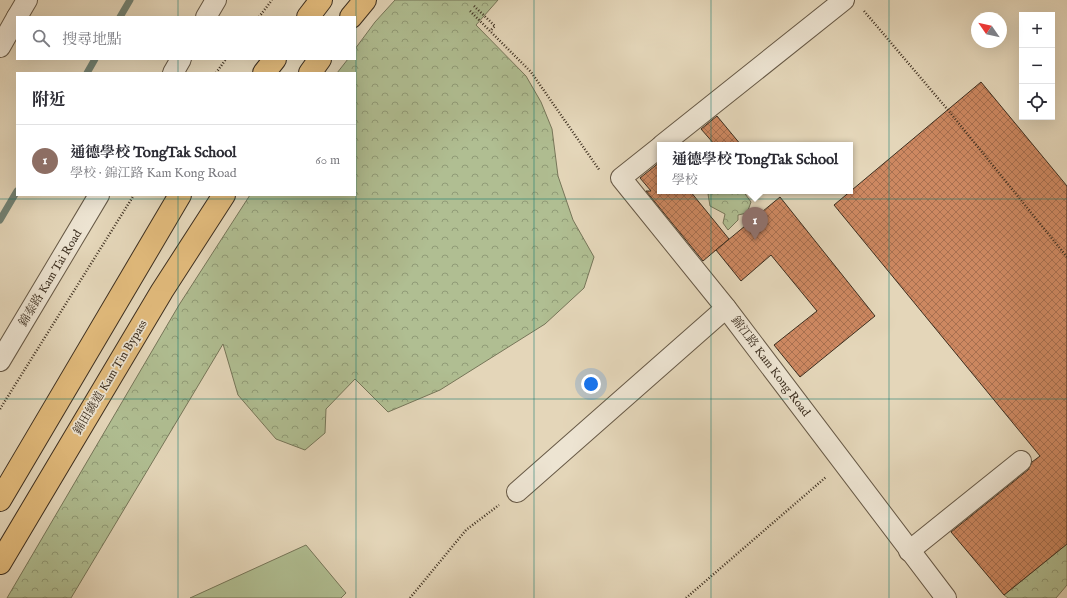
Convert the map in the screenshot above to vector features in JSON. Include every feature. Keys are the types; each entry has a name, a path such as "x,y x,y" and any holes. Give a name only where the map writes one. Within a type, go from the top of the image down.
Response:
{"main road":[{"path":"309,16 321,0"},
{"path":"352,16 365,0"},
{"path":"265,72 274,60"},
{"path":"311,72 319,60"},
{"path":"0,500 179,196"},
{"name":"錦田繞道 Kam Tin Bypass","path":"0,563 162,291 223,196"}],"street":[{"path":"18,16 27,0"},
{"path":"207,16 216,0"},
{"path":"666,142 852,3"},
{"path":"0,46 16,19"},
{"path":"173,72 180,60"},
{"path":"621,178 657,149"},
{"name":"錦江路 Kam Kong Road","path":"621,178 726,308 946,598"},
{"name":"錦泰路 Kam Tai Road","path":"0,361 98,196"},
{"path":"517,492 726,308"},
{"path":"909,551 1021,461"}],"path":[{"path":"260,16 272,0"},
{"path":"852,3 948,110 1067,257"},
{"path":"474,6 495,26 490,31"},
{"path":"470,11 531,72 611,186 621,178"},
{"path":"217,72 225,60"},
{"path":"0,409 133,196"},
{"path":"686,598 844,462"},
{"path":"410,598 466,530 517,492"}],"green space":[{"path":"395,0 498,0 476,25 526,76 541,102 552,129 558,176 573,220 594,257 584,288 545,324 440,390 388,412 355,379 326,409 325,433 305,450 276,439 238,395 223,344 71,598 7,598 179,305 249,196 356,196 356,72 338,72 347,60 356,60 356,48 375,22"},
{"path":"708,194 745,194 751,202 747,213 738,215 738,220 728,230 723,223 725,214 710,206"},
{"path":"1067,544 1067,585 1056,598 1008,598 1004,595"},
{"path":"306,545 346,593 341,598 190,598"}],"building":[{"path":"981,82 1067,186 1067,544 1004,595 951,532 1028,470 1032,462 1040,456 834,205 847,194 853,194 853,189"},
{"path":"717,116 739,142 712,142 701,129"},
{"path":"657,164 657,194 692,194 729,239 703,261 646,191 651,191 640,178"},
{"path":"780,197 875,316 800,377 774,345 817,311 771,255 741,281 716,250"}],"waterway":[{"path":"121,16 130,0"},
{"path":"88,72 94,60"},
{"path":"0,220 16,193"}],"place":[{"name":"通德學校 TongTak School","path":"755,240"}]}
